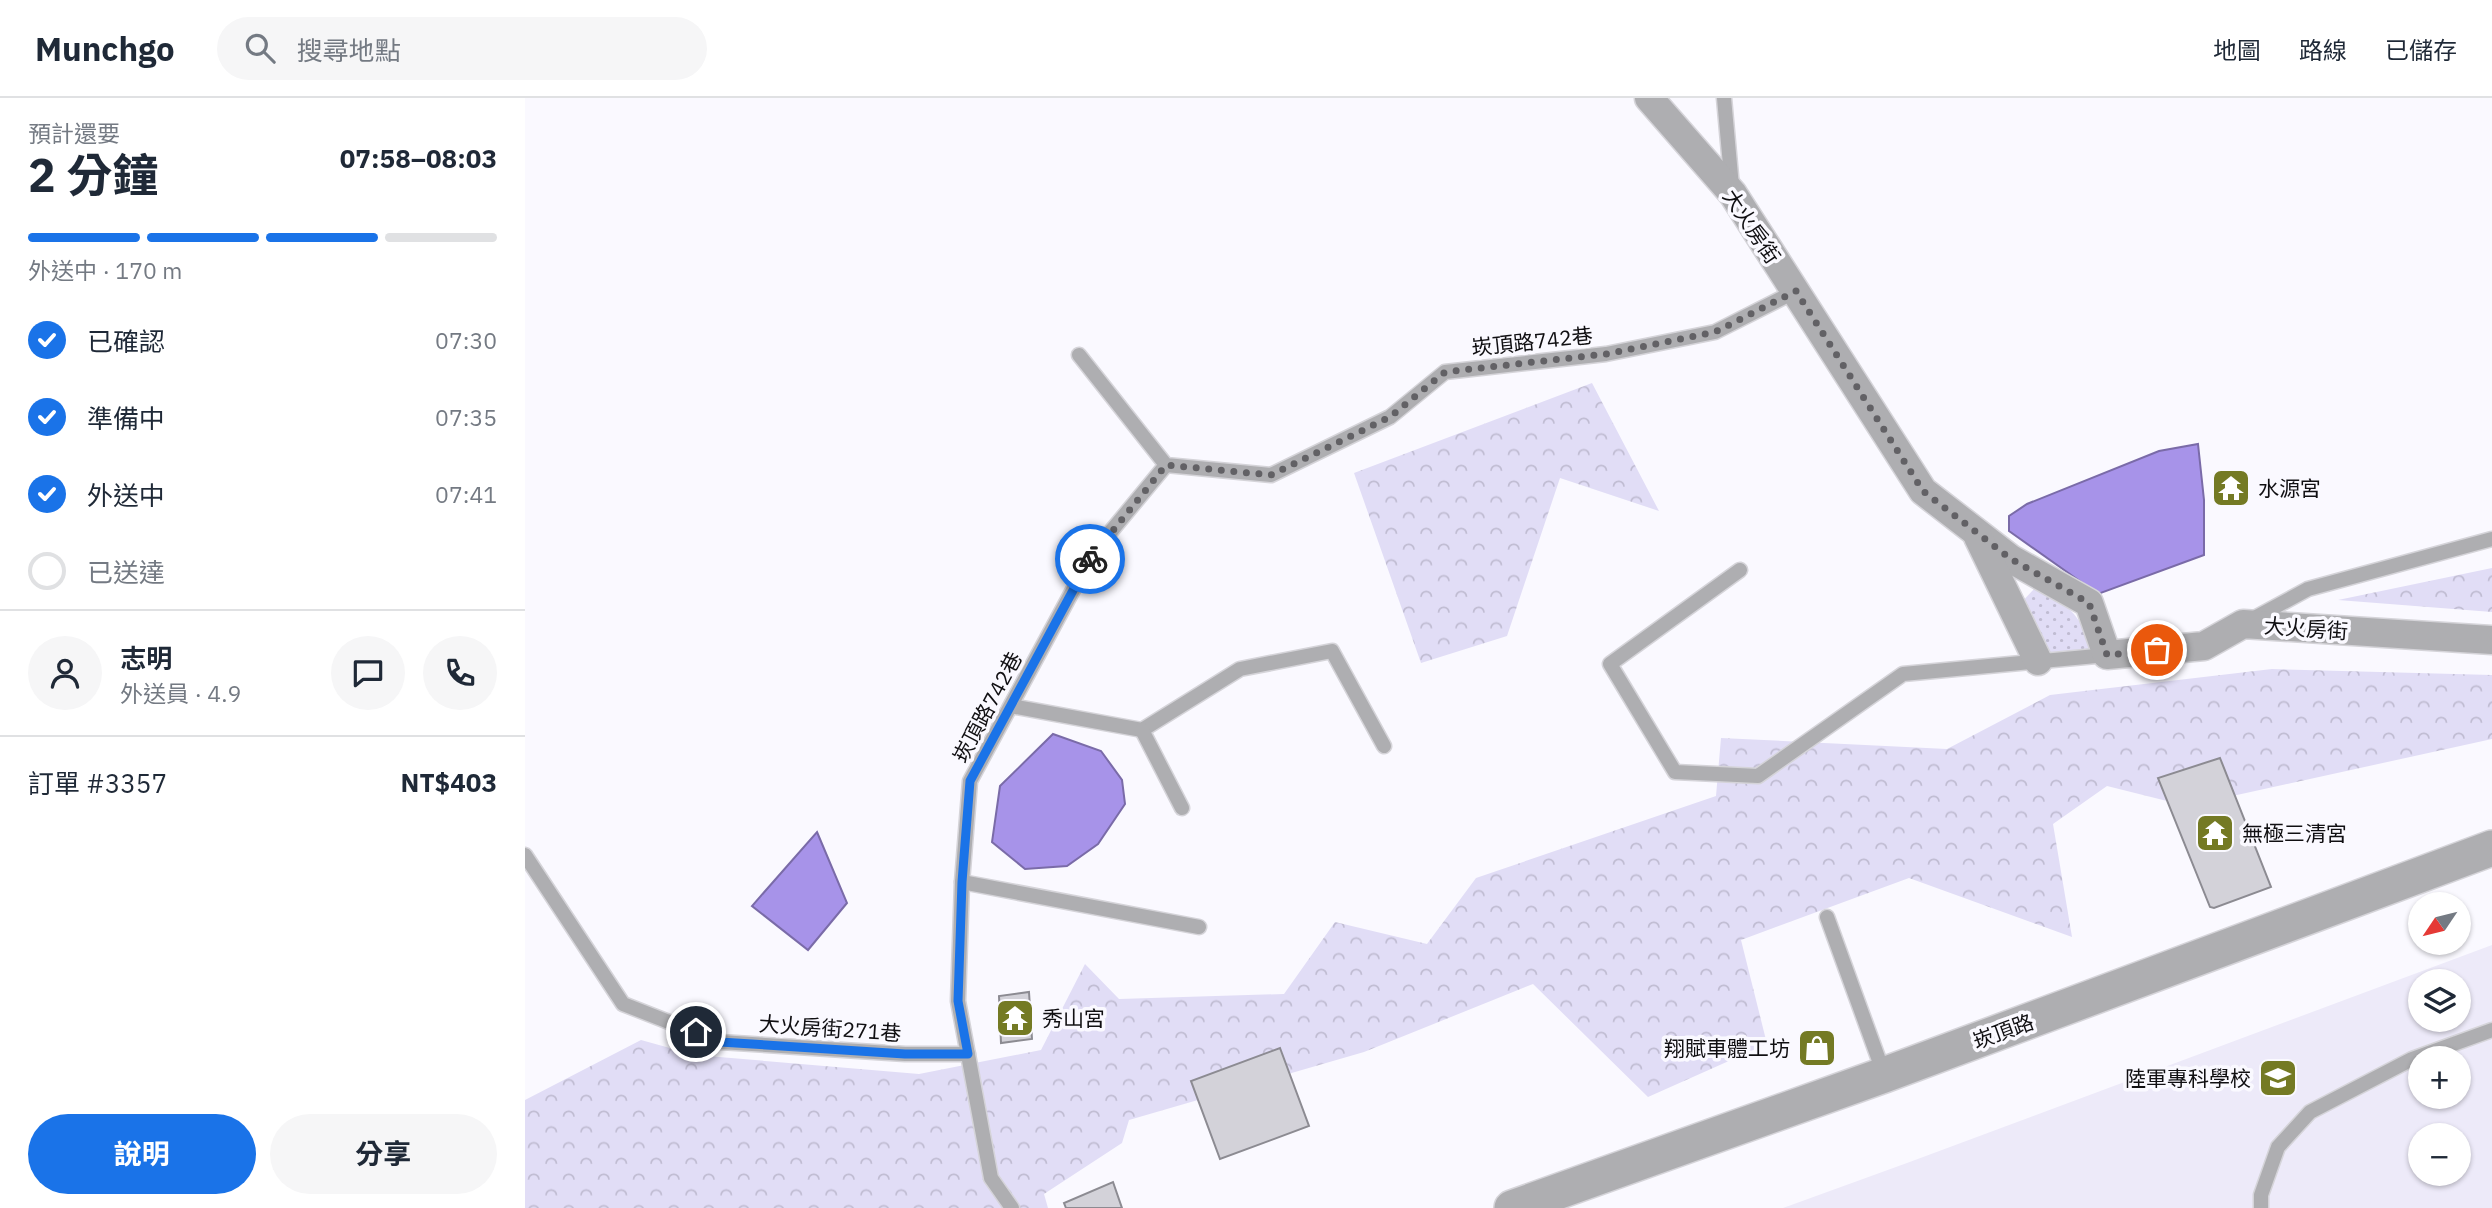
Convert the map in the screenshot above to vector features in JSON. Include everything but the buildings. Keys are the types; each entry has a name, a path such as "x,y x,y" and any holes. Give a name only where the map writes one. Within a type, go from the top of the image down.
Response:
{"street":[{"name":"大火房街","path":"1649,98 1733,194 1923,491 2011,559 2089,603 2107,655 2204,646 2243,624 2492,640"},
{"path":"1976,532 2038,661"},
{"name":"崁頂路","path":"1512,1208 1884,1075 2492,848"}],"lane":[{"path":"1724,98 1733,194"},
{"name":"崁頂路742巷","path":"1012,1208 991,1178 958,1001 962,882 970,781 1093,553 1166,465 1271,475 1390,417 1445,372 1606,354 1715,332 1796,291"},
{"path":"1079,355 1166,465"},
{"path":"2243,624 2308,589 2492,539"},
{"path":"1740,570 1610,664 1675,772 1758,776 1903,674 2107,655"},
{"path":"1011,706 1142,730 1240,668 1332,651 1384,746"},
{"path":"1142,730 1182,808"},
{"name":"大火房街271巷","path":"525,855 623,1004 720,1042 905,1054 968,1054"},
{"path":"962,882 1199,927"},
{"path":"1827,917 1884,1075"},
{"path":"2261,1208 2261,1195 2278,1147 2310,1111 2412,1059 2492,1030"}],"shaded area":[{"path":"2198,444 2204,500 2204,555 2098,594 2009,531 2009,516 2027,504 2159,451"},
{"path":"1053,734 1101,751 1122,780 1125,804 1098,844 1067,866 1025,869 992,842 1000,786"},
{"path":"817,832 847,903 808,950 752,906"},
{"name":"陸軍專科學校","path":"2492,945 2492,1208 1783,1208 2408,976 2408,1032 2471,1032 2471,969 2428,969 2462,956 2471,956 2471,953"}],"green space":[{"path":"1592,383 1659,511 1560,478 1507,636 1421,663 1354,473"},
{"path":"2492,568 2492,612 2338,600"},
{"path":"2034,589 2056,599 2071,610 2093,647 2087,651 2052,655 2019,605"},
{"path":"2272,669 2492,675 2492,739 2187,806 2107,786 2053,824 2072,937 1909,878 1741,940 1767,1044 1648,1097 1533,984 1364,1052 1129,1120 1122,1143 1044,1194 1048,1208 525,1208 525,1100 641,1040 695,1055 919,1074 1041,1050 1085,964 1119,999 1284,994 1335,922 1427,944 1476,878 1716,796 1721,738 1947,749 2050,695"}],"way so far":[{"path":"1090,559 1166,465 1271,475 1390,417 1445,372 1606,354 1715,332 1796,291 1923,491 2011,559 2089,603 2107,655 2157,650"}],"place":[{"name":"水源宮","path":"2231,488"},
{"name":"無極三清宮","path":"2215,833"},
{"name":"秀山宮","path":"1015,1018"},
{"name":"翔賦車體工坊","path":"1817,1048"},
{"name":"陸軍專科學校","path":"2278,1078"}],"route":[{"path":"696,1032 720,1042 905,1054 968,1054 958,1001 962,882 970,781 1090,559"}]}
